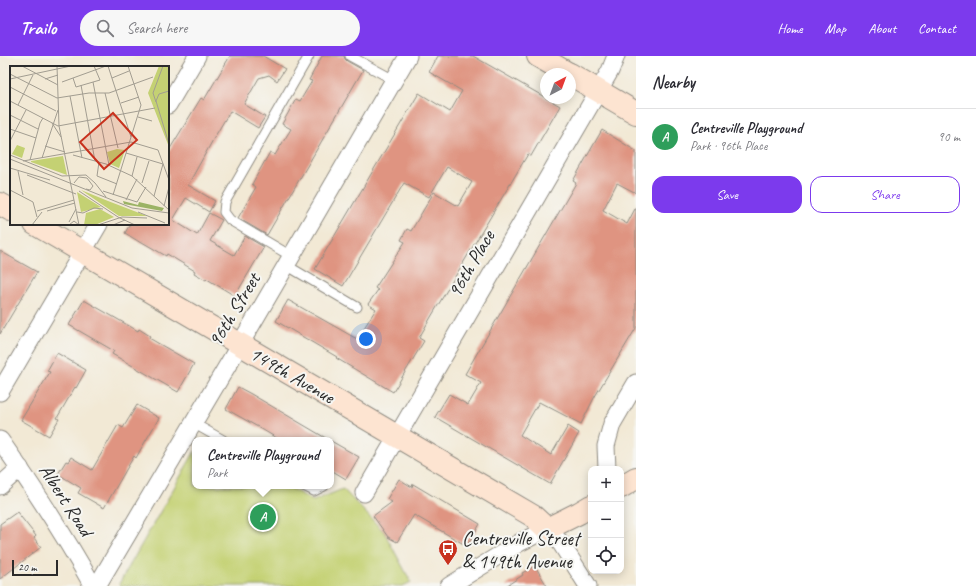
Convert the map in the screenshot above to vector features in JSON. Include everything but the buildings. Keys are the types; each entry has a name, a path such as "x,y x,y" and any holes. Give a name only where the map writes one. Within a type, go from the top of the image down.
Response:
{"street":[{"path":"169,103 197,56"},
{"name":"96th Street","path":"97,586 408,56"},
{"path":"538,56 559,68"},
{"name":"96th Place","path":"364,493 610,71 616,56"},
{"path":"576,78 636,113"},
{"path":"0,204 10,209"},
{"name":"149th Avenue","path":"37,225 533,516 547,529"},
{"path":"0,392 98,225"},
{"path":"607,466 606,446 612,424 636,383"},
{"name":"Albert Road","path":"0,440 73,550 93,586"},
{"path":"0,486 20,468"},
{"path":"624,485 636,478"},
{"path":"449,586 519,543 588,508"},
{"path":"547,529 560,542 588,586"}],"lane":[{"path":"309,56 224,202 224,212 230,220 356,307"},
{"path":"350,56 394,80"},
{"path":"193,423 218,437"}],"green space":[{"path":"192,456 192,489 292,489 313,501 343,489 384,532 411,582 403,586 120,586 119,584"}],"place":[{"name":"Centreville Playground","path":"263,517"},
{"name":"Centreville Street & 149th Avenue","path":"448,566"}]}
